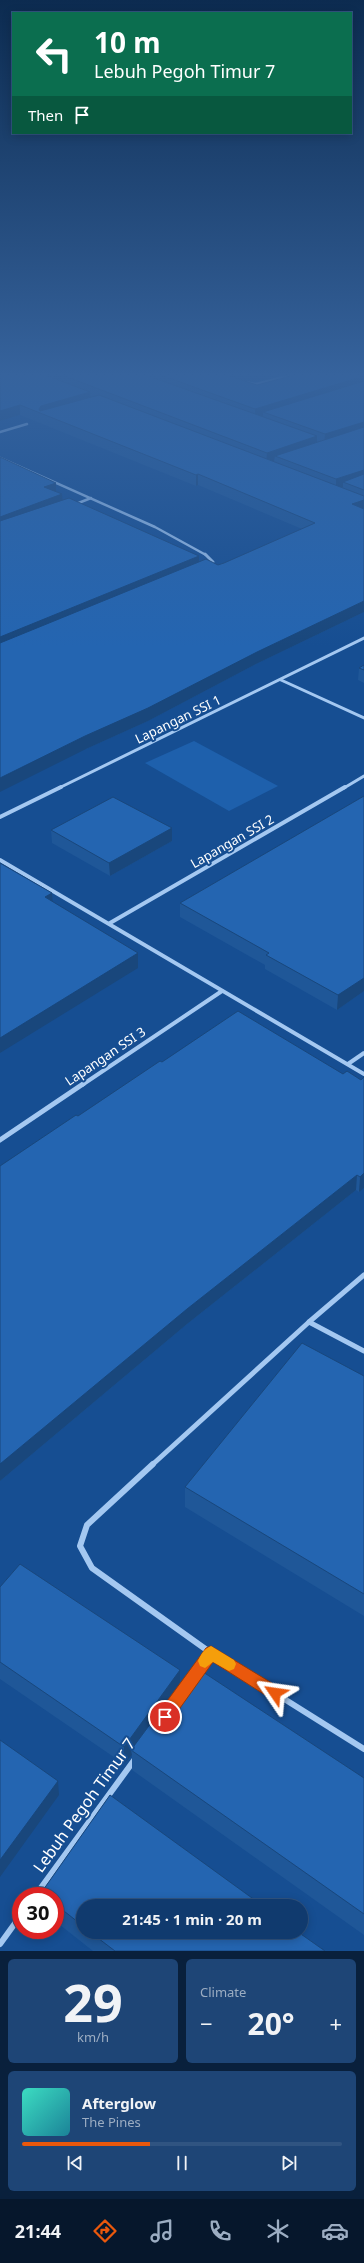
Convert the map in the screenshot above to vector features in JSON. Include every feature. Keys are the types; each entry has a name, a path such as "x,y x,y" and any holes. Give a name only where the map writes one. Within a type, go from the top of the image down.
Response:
{"street":[{"path":"14,464 155,527 208,556 212,562 206,568"},
{"path":"70,506 91,498"},
{"name":"Lapangan SSI 1","path":"0,817 282,680 364,638"},
{"path":"282,680 364,718"},
{"name":"Lapangan SSI 2","path":"110,923 364,776"},
{"path":"0,860 110,923 222,991 364,1074"},
{"name":"Lapangan SSI 3","path":"0,1140 222,991"},
{"path":"348,1064 364,1053"},
{"path":"364,1275 309,1322 86,1525 80,1546 92,1568 211,1653 364,1749"},
{"path":"309,1322 364,1351"},
{"path":"188,1685 211,1653"},
{"name":"Lebuh Pegoh Timur 7","path":"42,1887 137,1755"},
{"path":"0,1944 12,1928"}],"shaded area":[{"path":"194,741 278,786 229,811 145,763"}],"building":[{"path":"0,464 15,464 56,483 44,487 62,494 0,517"},
{"path":"168,464 280,464 364,496 364,500 352,504 364,509 364,601 257,652 148,708 85,736 0,778 0,643 206,559 218,565 315,523 198,474 196,475"},
{"path":"296,464 364,464 364,470 336,479"},
{"path":"364,474 364,490 343,482"},
{"path":"69,498 199,556 0,637 0,521"},
{"path":"364,665 364,670 359,668"},
{"path":"364,796 364,978 338,995 266,955 269,953 180,903"},
{"path":"113,797 172,828 109,863 51,830"},
{"path":"0,863 52,893 45,897 138,953 0,1038"},
{"path":"238,1011 343,1074 347,1071 361,1080 364,1077 364,1173 360,1177 357,1175 187,1309 0,1464 0,1166 160,1061 162,1062"},
{"path":"302,1343 364,1376 364,1594 185,1487"},
{"path":"20,1564 180,1670 124,1747 0,1662 0,1587"},
{"path":"203,1672 364,1778 364,1914 131,1750 188,1673 198,1680"},
{"path":"0,1740 58,1781 0,1860"},
{"path":"110,1795 253,1899 76,1899 76,1920 64,1911 64,1887 45,1887"},
{"path":"99,1939 308,1939 325,1951 115,1951"}],"slow traffic":[{"path":"205,1661 211,1653 229,1664"}],"route":[{"path":"165,1717 211,1653 275,1693"}]}
